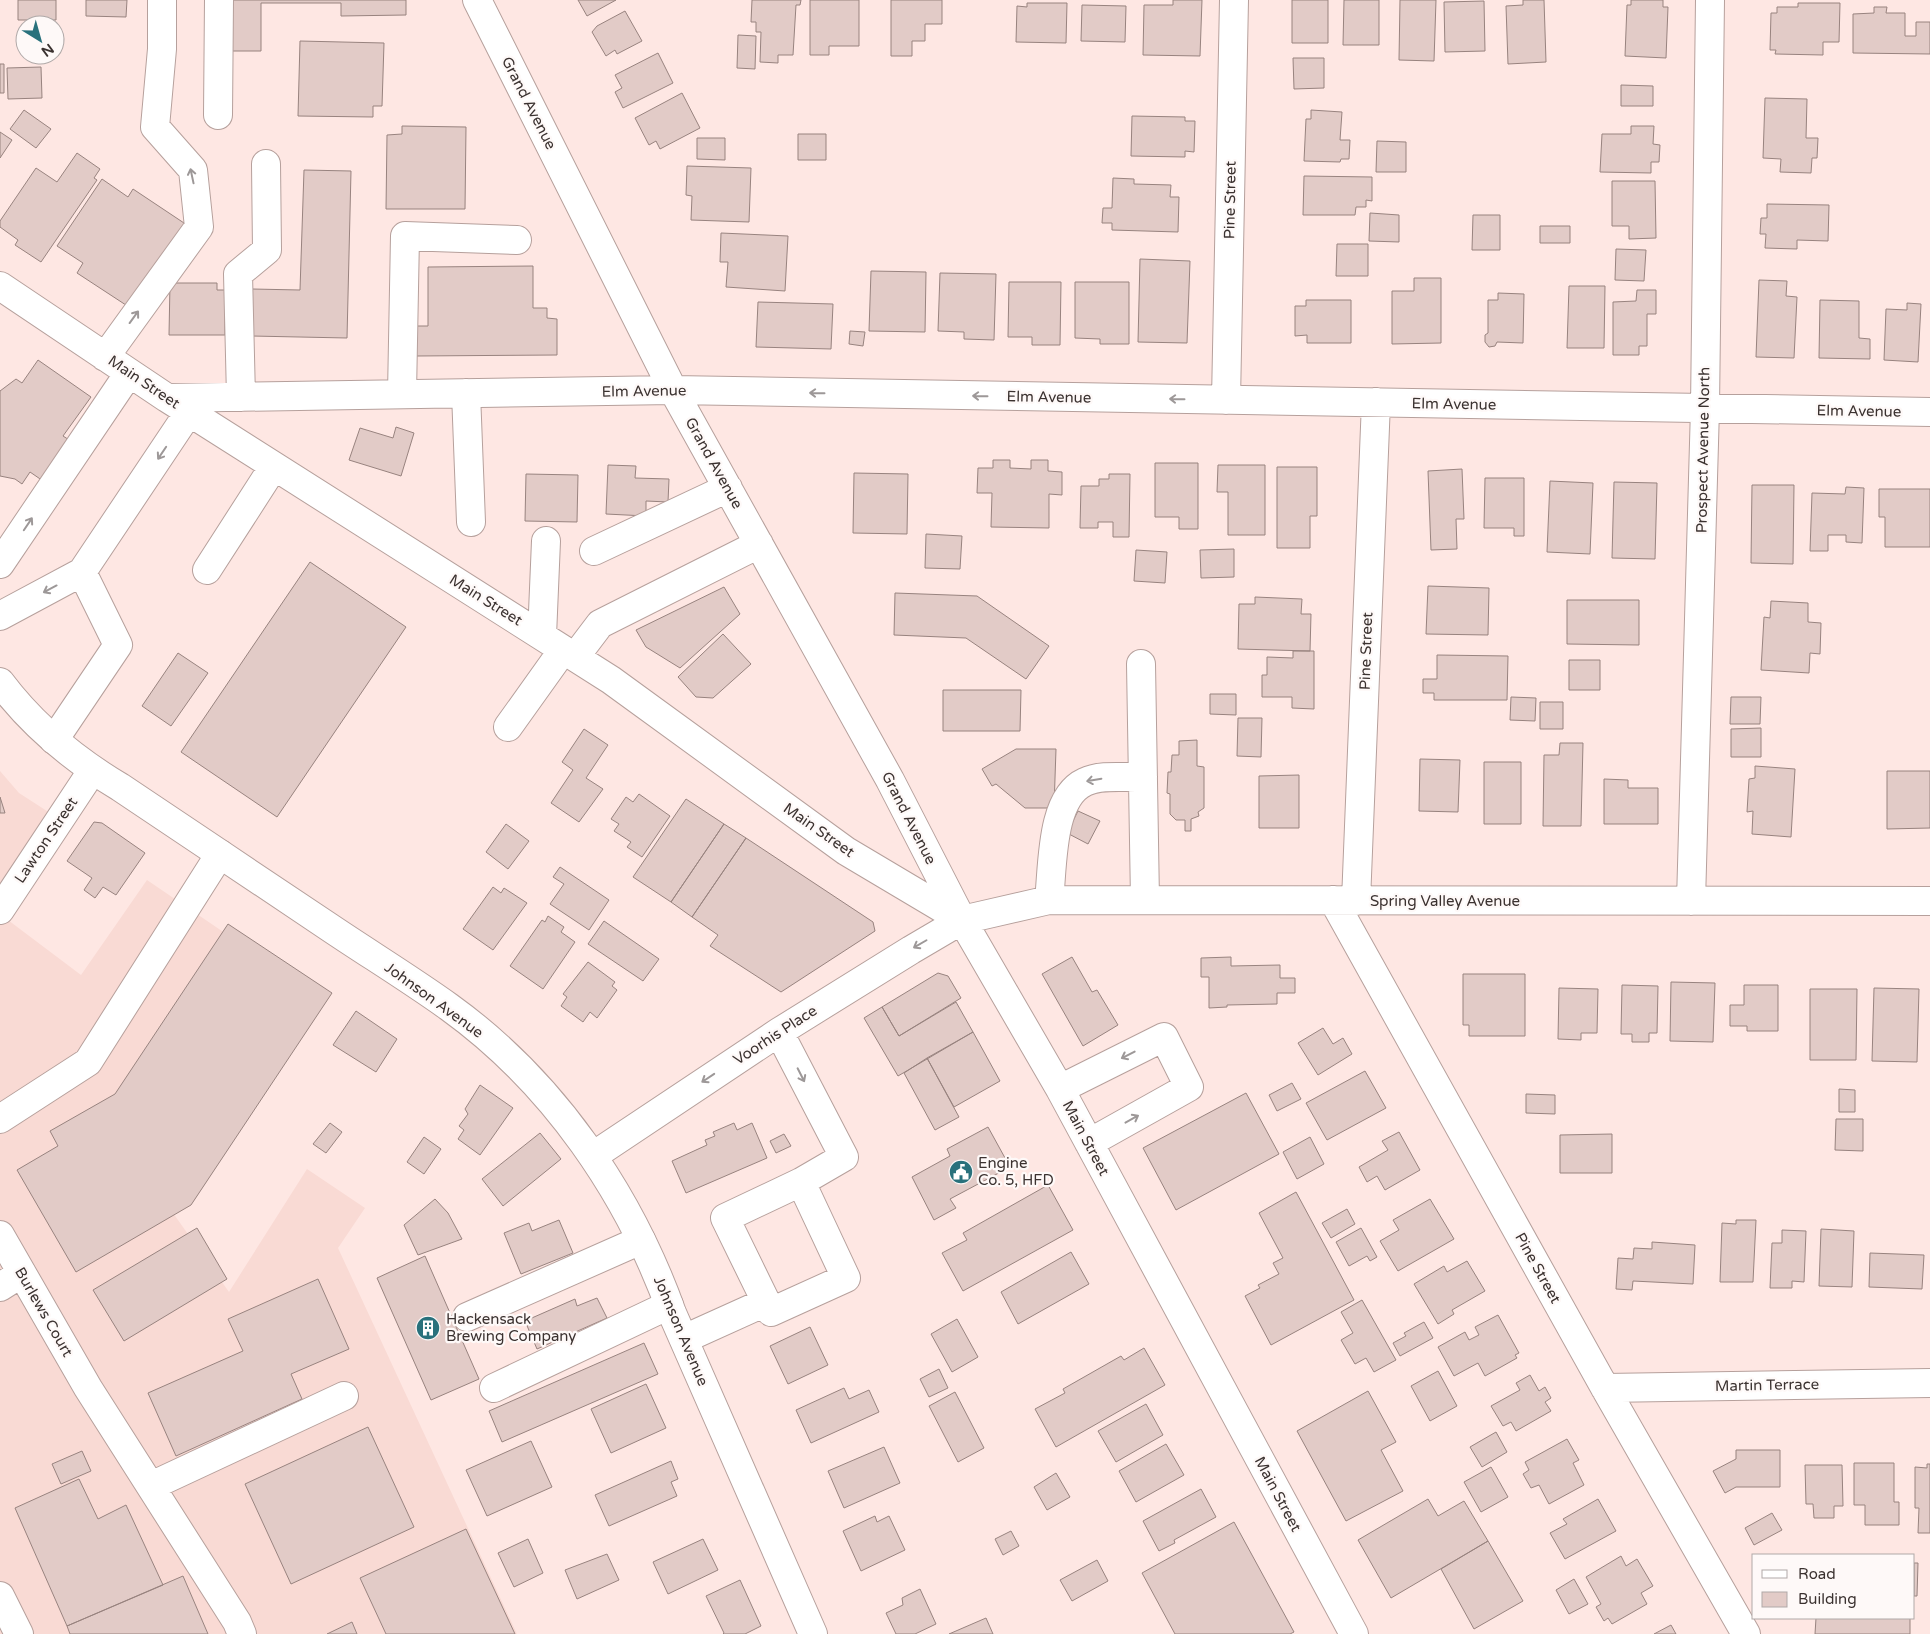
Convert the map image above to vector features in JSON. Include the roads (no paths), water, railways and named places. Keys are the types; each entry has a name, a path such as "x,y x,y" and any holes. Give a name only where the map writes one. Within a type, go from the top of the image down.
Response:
{"street":[{"path":"105,357 199,227 193,170 155,127 162,49 162,0"},
{"path":"218,115 219,0"},
{"name":"Grand Avenue","path":"477,0 673,390 890,780 962,920"},
{"name":"Pine Street","path":"1226,400 1234,0"},
{"name":"Prospect Avenue North","path":"1691,901 1705,408 1710,0"},
{"path":"241,397 238,274 267,250 266,164"},
{"path":"402,394 405,236 517,240"},
{"name":"Main Street","path":"0,286 178,405 611,680 846,851 962,920 1060,1089 1354,1634"},
{"path":"0,564 129,372"},
{"name":"Elm Avenue","path":"178,405 241,397 673,390 1930,412"},
{"path":"466,393 471,522"},
{"name":"Pine Street","path":"1376,402 1344,900 1605,1388 1746,1634"},
{"path":"0,616 82,572 178,405"},
{"path":"207,570 274,466"},
{"path":"594,551 728,488"},
{"path":"546,541 560,647"},
{"path":"508,727 560,647 600,624 759,544"},
{"path":"54,740 118,645 82,572"},
{"path":"1141,664 1145,900"},
{"name":"Johnson Avenue","path":"0,682 19,707 63,749 92,771 120,787 450,1008 501,1050 548,1098 593,1156 628,1212 656,1272 813,1634"},
{"name":"Lawton Street","path":"0,910 92,771"},
{"path":"1049,900 1056,827 1060,812 1073,791 1084,782 1095,778 1143,777"},
{"path":"0,1119 88,1062 220,854"},
{"name":"Spring Valley Avenue","path":"962,920 1049,900 1930,901"},
{"name":"Voorhis Place","path":"593,1156 778,1032 962,920"},
{"path":"778,1032 844,1157 801,1182 725,1218 771,1312 846,1278 801,1182"},
{"path":"1060,1089 1164,1037 1189,1086 1089,1143"},
{"name":"Burlews Court","path":"0,1235 11,1280 88,1388 237,1622 242,1634"},
{"path":"467,1317 641,1240"},
{"path":"684,1339 766,1302"},
{"path":"494,1388 669,1305"},
{"name":"Martin Terrace","path":"1605,1388 1930,1383"},
{"path":"150,1486 344,1396"},
{"path":"0,1596 19,1634"}],"place":[{"name":"Engine Co. 5, HFD","path":"961,1172"},
{"name":"Hackensack Brewing Company","path":"428,1328"}]}
